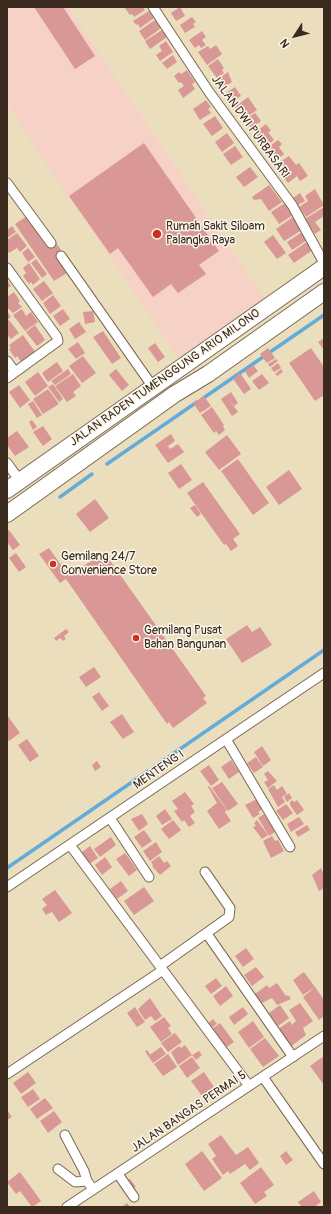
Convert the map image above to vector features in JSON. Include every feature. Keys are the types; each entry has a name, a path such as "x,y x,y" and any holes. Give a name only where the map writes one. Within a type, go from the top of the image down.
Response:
{"highway":[{"name":"JALAN RADEN TUMENGGUNG ARIO MILONO","path":"13,485 324,267"},
{"name":"JALAN RADEN TUMENGGUNG ARIO MILONO","path":"7,514 175,394 208,374 324,292"},
{"path":"196,357 208,374"}],"street":[{"name":"JALAN DWI PURBASARI","path":"153,7 218,104 292,204 324,263"},
{"path":"7,183 51,243"},
{"path":"61,256 153,387"},
{"path":"7,268 57,336 58,341 7,378"},
{"path":"7,361 15,372"},
{"path":"7,463 13,485"},
{"name":"MENTENG I","path":"7,887 324,673"},
{"path":"226,739 290,847"},
{"path":"110,818 149,877"},
{"path":"70,845 249,1086"},
{"path":"7,1074 162,968 229,917 231,913 230,908 205,872"},
{"path":"207,934 294,1056"},
{"name":"JALAN BANGAS PERMAI 5","path":"67,1207 324,1036"},
{"path":"263,1077 324,1164"},
{"path":"65,1135 84,1171 87,1181 93,1189"},
{"path":"58,1169 75,1182 87,1181"},
{"path":"118,1174 134,1198"}],"shaded area":[{"name":"Rumah Sakit Siloam Palangka Raya","path":"7,7 68,7 264,298 179,358 50,170 7,104"}],"building":[{"path":"34,7 63,7 95,56 75,69"},
{"path":"124,7 143,7 145,10 134,17 132,14 130,15"},
{"path":"180,7 185,16 176,21 171,13"},
{"path":"149,11 154,18 140,28 138,24 136,25 133,21"},
{"path":"192,17 196,22 193,24 195,27 185,33 180,25"},
{"path":"155,20 161,28 145,40 139,31"},
{"path":"162,30 167,37 150,49 145,41"},
{"path":"202,31 206,37 202,40 206,45 201,48 199,45 195,48 189,40"},
{"path":"166,41 173,52 160,61 156,55 162,51 159,46"},
{"path":"216,45 222,54 207,65 198,52 208,46 210,49"},
{"path":"173,55 177,62 167,69 162,63"},
{"path":"218,59 224,68 222,70 224,73 217,78 208,66"},
{"path":"187,70 195,82 192,84 195,89 183,98 178,90 184,86 181,82 179,83 174,76 179,72 181,74"},
{"path":"228,72 232,82 223,88 217,80"},
{"path":"235,87 241,96 232,102 226,93"},
{"path":"248,97 257,110 244,119 235,107"},
{"path":"206,100 211,107 208,109 211,113 200,120 193,109"},
{"path":"255,113 261,121 251,128 245,120"},
{"path":"215,116 223,128 212,136 203,124"},
{"path":"266,124 271,131 268,132 274,140 267,145 264,139 260,142 253,134"},
{"path":"227,133 234,143 222,152 215,142"},
{"path":"278,140 282,144 279,147 284,154 278,159 274,154 269,158 264,150"},
{"name":"Rumah Sakit Siloam Palangka Raya","path":"144,143 219,251 199,265 206,274 178,293 171,284 153,297 118,248 110,254 69,196"},
{"path":"235,146 243,157 231,165 223,154"},
{"path":"289,156 296,165 299,163 308,176 300,181 297,176 288,183 275,165"},
{"path":"250,167 258,177 244,187 236,177"},
{"path":"269,185 282,202 269,211 261,199 254,200 252,197"},
{"path":"315,189 324,205 306,217 299,207 308,201 305,196"},
{"path":"300,193 305,201 298,205 293,198"},
{"path":"285,203 293,215 279,224 271,212"},
{"path":"324,207 324,216 315,222 321,230 315,234 305,219"},
{"path":"27,216 55,241 63,253 57,257 67,273 54,281 15,224"},
{"path":"293,217 302,230 284,241 276,229"},
{"path":"12,226 16,232 7,238 7,230"},
{"path":"302,232 307,240 292,250 287,242"},
{"path":"17,233 27,246 20,252 17,248 9,253 7,250 7,240"},
{"path":"273,235 286,253 277,259 264,242"},
{"path":"308,241 314,249 294,263 288,255"},
{"path":"28,248 35,257 28,262 22,253"},
{"path":"36,259 47,274 42,278 31,263"},
{"path":"29,263 40,279 33,285 31,282 29,284 23,276 26,273 23,268"},
{"path":"7,280 11,286 7,288"},
{"path":"44,281 53,293 42,301 33,289"},
{"path":"14,292 20,301 18,303 22,307 13,313 7,309 7,297"},
{"path":"53,295 61,306 50,314 43,303"},
{"path":"22,309 26,316 31,312 38,322 25,331 13,315"},
{"path":"63,309 70,319 60,326 53,316"},
{"path":"7,311 11,317 7,320"},
{"path":"93,311 95,322 85,324 83,312"},
{"path":"9,320 19,333 11,339 8,336 7,337 7,322"},
{"path":"79,322 86,332 75,339 69,329"},
{"path":"35,325 45,340 37,346 26,332"},
{"path":"103,331 121,358 112,364 93,337"},
{"path":"23,335 36,353 22,363 17,356 15,358 9,349 11,348 9,345"},
{"path":"324,338 324,350 318,342"},
{"path":"78,342 85,353 76,359 68,349"},
{"path":"155,343 165,357 158,362 148,348"},
{"path":"268,348 275,358 267,363 260,354"},
{"path":"311,348 324,367 324,395 315,401 289,363"},
{"path":"83,356 96,373 82,383 69,366"},
{"path":"276,359 278,361 270,367 268,364"},
{"path":"57,362 63,371 48,382 42,373"},
{"path":"278,363 281,368 274,372 271,368"},
{"path":"253,365 258,371 249,378 245,371"},
{"path":"68,369 71,374 55,385 51,381"},
{"path":"116,369 129,385 122,391 109,375"},
{"path":"281,369 283,372 277,376 275,374"},
{"path":"38,372 48,386 35,396 25,382"},
{"path":"240,373 251,389 244,394 233,379"},
{"path":"73,374 81,386 73,392 76,396 67,402 55,386"},
{"path":"262,374 269,383 259,390 252,381"},
{"path":"53,384 63,399 59,402 48,387"},
{"path":"19,385 30,400 20,408 9,392"},
{"path":"48,389 59,404 43,414 33,399"},
{"path":"231,392 238,403 234,406 227,397 238,412 232,416 221,399"},
{"path":"204,396 211,406 200,413 193,403"},
{"path":"33,401 42,415 37,418 28,404"},
{"path":"212,407 224,425 225,430 219,435 216,431 214,433 201,415"},
{"path":"32,420 37,427 33,430 29,422"},
{"path":"43,426 52,439 43,446 33,432"},
{"path":"17,431 29,447 15,456 7,445 7,438"},
{"path":"171,434 175,441 168,446 170,449 178,444 184,452 168,463 155,445"},
{"path":"227,435 241,454 219,470 205,452"},
{"path":"238,459 269,503 253,515 221,471"},
{"path":"181,464 192,480 179,489 168,473"},
{"path":"289,470 302,489 279,505 266,487"},
{"path":"203,482 240,534 233,539 238,546 231,551 226,544 224,545 187,493"},
{"path":"95,499 109,518 90,532 76,514"},
{"path":"195,505 201,514 197,517 190,508"},
{"path":"9,530 20,545 13,550 7,542 7,531"},
{"name":"Gemilang Pusat Bahan Bangunan","path":"49,548 69,576 104,552 206,696 203,698 207,703 173,728 169,722 167,724 66,579 60,583 39,554"},
{"path":"16,553 26,567 19,572 9,558"},
{"path":"247,625 252,632 260,627 272,645 242,663 226,639"},
{"path":"66,629 69,632 64,636 66,639 63,641 60,638 56,641 54,638"},
{"path":"94,667 101,677 86,687 79,677"},
{"path":"99,692 109,706 102,711 92,697"},
{"path":"122,714 134,732 123,739 110,722"},
{"path":"7,715 20,733 9,741 7,739"},
{"path":"27,739 39,756 30,762 18,745"},
{"path":"262,746 271,760 263,766 254,752"},
{"path":"256,757 263,767 254,773 247,763"},
{"path":"231,760 239,772 229,779 221,767"},
{"path":"97,761 101,767 95,771 92,765"},
{"path":"209,765 219,780 211,786 200,771"},
{"path":"268,771 277,781 268,788 264,782 268,780 264,774"},
{"path":"222,782 238,804 228,811 212,788"},
{"path":"274,785 277,790 282,786 287,794 282,797 285,802 278,807 268,789"},
{"path":"209,786 227,810 225,812 231,821 219,829 207,811 217,803 208,787"},
{"path":"185,792 194,804 191,806 195,812 190,816 195,823 189,827 184,820 182,822 174,811 178,809 172,801"},
{"path":"289,793 292,798 287,802 284,797"},
{"path":"257,799 263,809 258,812 260,814 253,818 245,805"},
{"path":"292,800 294,802 297,800 304,810 297,815 290,805"},
{"path":"286,804 293,813 283,820 276,811"},
{"path":"165,809 172,819 162,825 156,816"},
{"path":"142,814 148,824 139,831 131,819"},
{"path":"264,814 275,832 269,836 258,818"},
{"path":"299,817 304,824 291,832 287,824"},
{"path":"173,820 181,830 169,839 161,829"},
{"path":"257,820 268,835 262,839 253,827 256,826 254,823"},
{"path":"307,825 310,830 298,837 295,832"},
{"path":"144,830 152,841 142,848 134,837"},
{"path":"272,836 275,841 278,840 284,851 271,858 263,841"},
{"path":"111,837 116,845 100,857 94,849"},
{"path":"156,842 162,852 150,861 143,851"},
{"path":"90,846 98,858 89,864 81,853"},
{"path":"125,853 137,870 129,876 116,859"},
{"path":"159,856 164,863 167,861 171,866 160,875 152,866 153,865 151,862"},
{"path":"105,857 112,867 102,875 95,865"},
{"path":"321,868 324,874 324,888 319,891 312,875"},
{"path":"121,881 128,891 117,899 110,889"},
{"path":"144,887 154,901 134,915 124,901"},
{"path":"55,890 72,913 59,922 52,912 46,915 42,909 47,905 42,899"},
{"path":"246,948 254,959 243,967 235,956"},
{"path":"256,967 264,977 252,986 244,975"},
{"path":"304,972 315,987 303,995 293,980"},
{"path":"216,978 222,986 211,994 205,986"},
{"path":"277,983 286,996 288,995 291,999 277,1005 272,998 262,1003 255,994 267,985 269,988"},
{"path":"226,986 233,996 220,1006 213,996"},
{"path":"315,987 324,1000 324,1016 319,1020 303,997"},
{"path":"150,998 162,1016 155,1021 151,1016 145,1020 138,1009"},
{"path":"300,1003 313,1021 303,1028 306,1035 290,1047 278,1029 290,1021 292,1025 296,1021 289,1010"},
{"path":"280,1005 289,1018 278,1026 269,1013"},
{"path":"135,1007 145,1022 137,1027 127,1013"},
{"path":"243,1007 248,1014 234,1025 229,1017"},
{"path":"164,1017 171,1026 168,1028 172,1034 161,1042 150,1027"},
{"path":"213,1019 217,1024 211,1028 208,1023"},
{"path":"253,1021 264,1037 249,1048 238,1032"},
{"path":"220,1023 234,1042 225,1048 212,1029"},
{"path":"175,1033 182,1042 168,1052 161,1043"},
{"path":"265,1038 279,1056 263,1067 250,1049"},
{"path":"185,1045 192,1055 178,1065 171,1052 179,1046 181,1048"},
{"path":"161,1047 166,1054 153,1063 148,1056"},
{"path":"147,1050 150,1054 148,1056 145,1051"},
{"path":"199,1051 202,1055 196,1060 192,1055"},
{"path":"168,1054 177,1067 163,1076 154,1064"},
{"path":"324,1056 324,1085 310,1066"},
{"path":"192,1057 200,1068 187,1078 179,1066"},
{"path":"28,1072 36,1083 21,1094 13,1083"},
{"path":"204,1072 214,1087 202,1096 191,1081"},
{"path":"33,1089 40,1099 28,1107 21,1097"},
{"path":"45,1098 53,1108 37,1119 30,1109"},
{"path":"7,1110 12,1117 7,1120"},
{"path":"54,1111 62,1122 48,1133 40,1121"},
{"path":"221,1135 236,1155 248,1147 259,1163 250,1170 245,1164 230,1174 228,1171 223,1175 212,1159 216,1156 208,1144"},
{"path":"202,1151 222,1178 204,1191 185,1164"},
{"path":"286,1151 293,1160 286,1165 280,1156"},
{"path":"261,1167 274,1185 264,1192 267,1196 255,1204 240,1183"},
{"path":"20,1172 41,1201 32,1207 20,1191 16,1194 7,1182"},
{"path":"130,1179 136,1187 132,1189 126,1181"},
{"path":"314,1191 321,1202 314,1207 302,1207 298,1202"},
{"path":"127,1203 130,1207 122,1207"}],"waterway":[{"path":"202,399 324,315"},
{"path":"107,464 197,402"},
{"path":"60,497 92,474"},
{"path":"7,868 324,650"}],"place":[{"name":"Rumah Sakit Siloam Palangka Raya","path":"157,234"},
{"name":"Gemilang 24/7 Convenience Store","path":"53,564"},
{"name":"Gemilang Pusat Bahan Bangunan","path":"136,638"}]}
